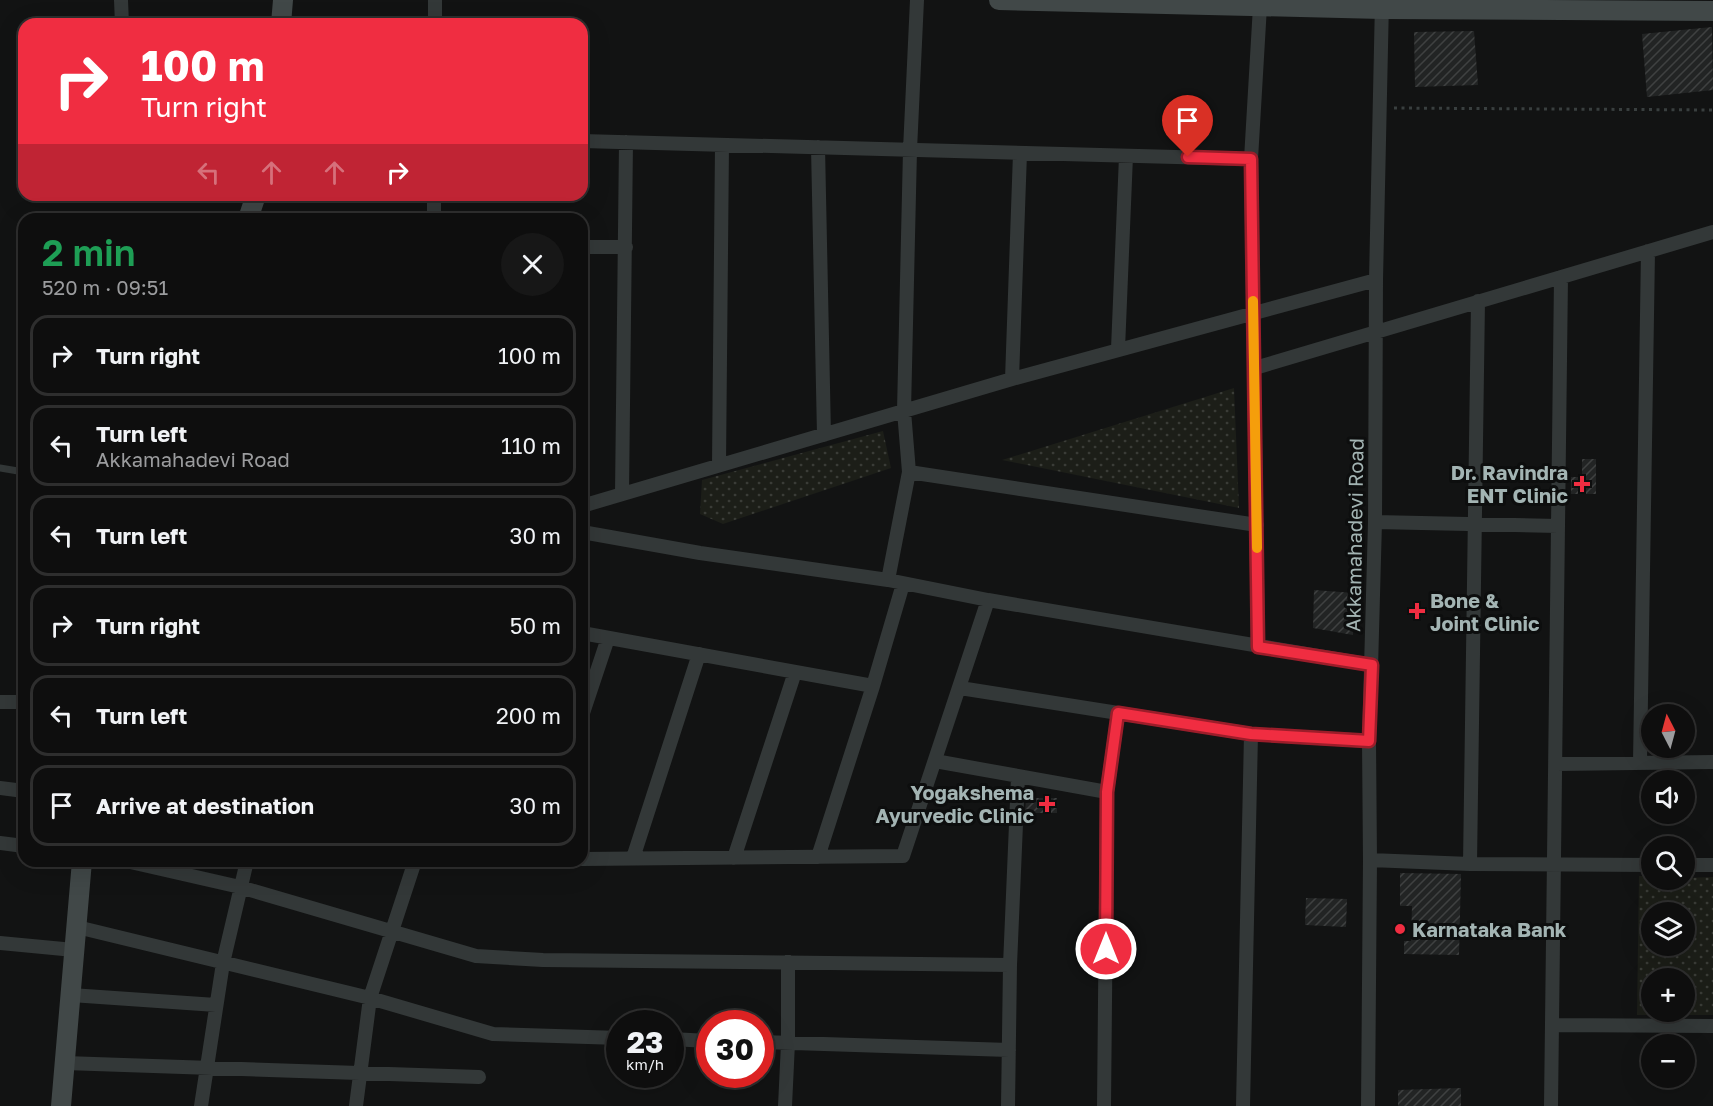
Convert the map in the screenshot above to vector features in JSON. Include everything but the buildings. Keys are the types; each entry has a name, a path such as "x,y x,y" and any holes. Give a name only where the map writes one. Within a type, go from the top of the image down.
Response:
{"main road":[{"path":"282,18 283,0"},
{"path":"999,0 1260,6 1382,4 1713,11"},
{"path":"61,1106 82,867"}],"street":[{"path":"121,0 122,18"},
{"path":"435,0 435,18"},
{"path":"888,580 909,472 904,411 910,150 917,0"},
{"name":"Akkamahadevi Road","path":"1368,1106 1369,741 1375,522 1376,280 1382,4"},
{"path":"1258,647 1251,159 1260,6"},
{"path":"588,141 1251,159"},
{"path":"622,494 626,142"},
{"path":"719,465 722,145"},
{"path":"818,147 824,435"},
{"path":"1012,379 1020,153"},
{"path":"1118,349 1126,156"},
{"path":"1255,368 1713,232"},
{"path":"588,247 626,247"},
{"path":"1640,763 1648,251"},
{"path":"1551,1106 1561,277"},
{"path":"588,504 1012,379 1376,280"},
{"path":"1470,864 1478,301"},
{"path":"909,472 1257,525"},
{"path":"1375,522 1558,526"},
{"path":"588,533 700,553 888,580 988,600 1372,665"},
{"path":"818,857 903,584"},
{"path":"588,859 903,856 988,600"},
{"path":"588,634 873,686"},
{"path":"588,698 608,638"},
{"path":"633,858 699,654"},
{"path":"734,858 795,672"},
{"path":"960,688 1251,734 1369,741"},
{"path":"0,702 18,702"},
{"path":"1104,1106 1107,792 1118,713"},
{"path":"1243,1106 1251,734"},
{"path":"935,761 1107,792"},
{"path":"1556,764 1713,762"},
{"path":"1008,1106 1010,966 1018,777"},
{"path":"0,788 18,790"},
{"path":"0,843 18,845"},
{"path":"1370,860 1470,864 1641,865"},
{"path":"1695,865 1713,865"},
{"path":"152,867 240,887 476,956 543,960 1010,966"},
{"path":"201,1106 223,963 245,867"},
{"path":"356,1106 369,998 413,867"},
{"path":"77,927 369,998 493,1034 606,1038"},
{"path":"0,943 74,950"},
{"path":"786,1106 788,962"},
{"path":"71,995 216,1005"},
{"path":"1552,1025 1713,1026"},
{"path":"774,1042 1009,1050"},
{"path":"65,1063 479,1077"}],"lane":[{"path":"0,468 18,471"}],"path":[{"path":"1380,108 1713,110"}],"shaded area":[{"path":"1234,388 1239,508 1002,460"},
{"path":"883,431 891,468 723,524 700,514 702,480"},
{"path":"1639,876 1641,876 1641,890 1695,890 1695,878 1713,877 1713,1015 1695,1015 1695,968 1641,968 1641,1015 1637,1015"}],"slow traffic":[{"path":"1253,301 1257,548"}],"place":[{"name":"Dr. Ravindra ENT Clinic","path":"1582,484"},
{"name":"Bone & Joint Clinic","path":"1417,611"},
{"name":"Yogakshema Ayurvedic Clinic","path":"1047,804"},
{"name":"Karnataka Bank","path":"1400,929"}],"route":[{"path":"1106,949 1107,792 1118,713 1251,734 1369,741 1372,665 1258,647 1251,159 1188,157"}]}
